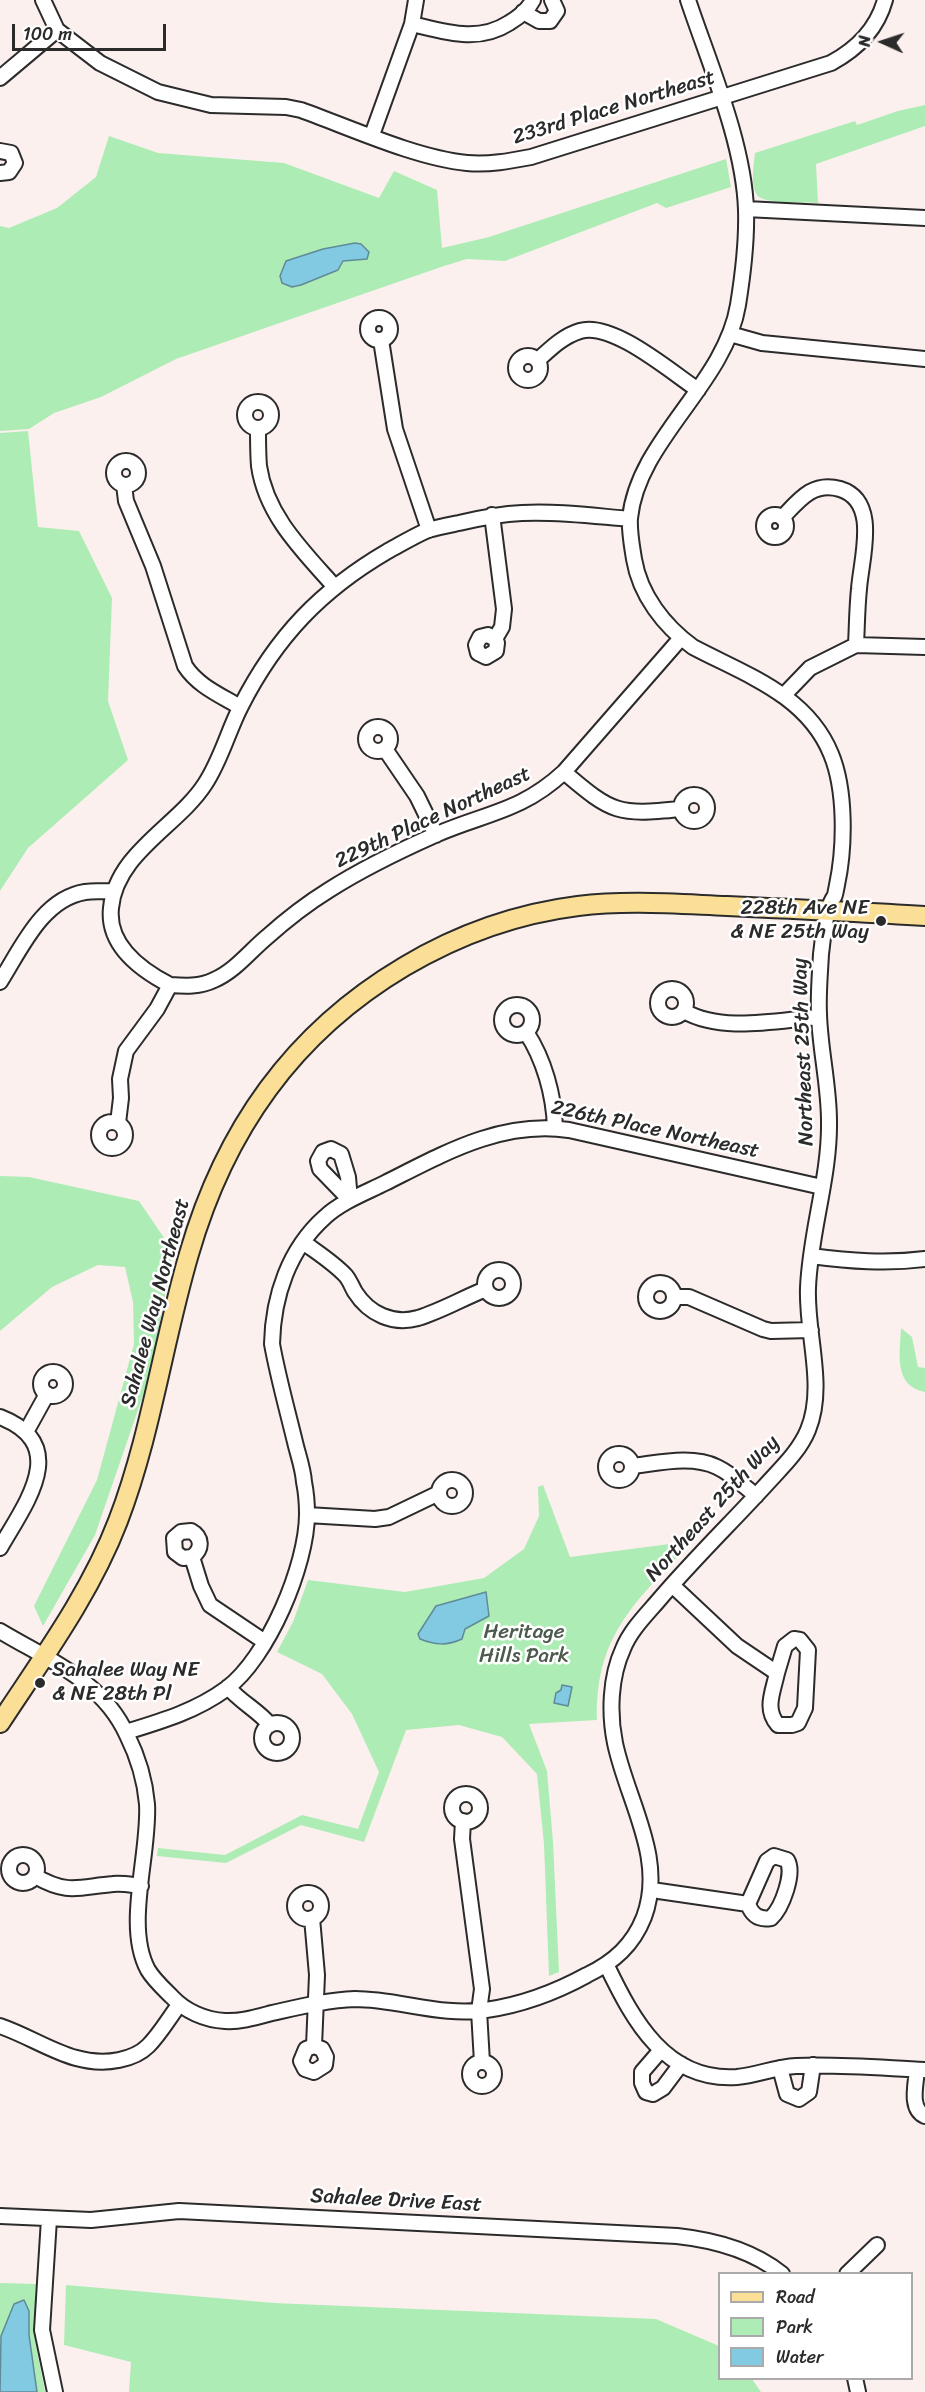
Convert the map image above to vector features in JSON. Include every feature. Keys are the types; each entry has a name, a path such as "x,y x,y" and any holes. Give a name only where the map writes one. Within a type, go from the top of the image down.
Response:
{"main road":[{"name":"Sahalee Way Northeast","path":"0,1723 44,1657 96,1571 119,1519 155,1390 189,1254 208,1197 228,1152 268,1089 322,1028 351,1003 417,959 463,936 543,912 615,903 925,916"}],"street":[{"path":"0,78 57,30 43,0"},
{"path":"372,135 412,24 416,0"},
{"path":"412,24 473,36 500,29 524,12 533,0"},
{"path":"524,12 539,21 550,21 557,11 552,0"},
{"name":"Northeast 25th Way","path":"179,2005 209,2018 225,2021 244,2020 315,2003 358,1999 448,2010 480,2011 516,2003 564,1987 607,1966 625,1950 638,1931 652,1890 646,1843 615,1743 612,1718 613,1689 622,1650 632,1632 672,1585 793,1454 810,1426 815,1391 807,1290 828,1153 829,1121 819,1017 822,947 827,911 836,893 839,874 842,822 838,773 823,736 812,720 784,695 693,647 664,621 642,586 635,566 630,519 635,495 651,459 709,373 730,334 738,307 746,209 739,163 722,97 688,0"},
{"name":"233rd Place Northeast","path":"57,30 100,63 158,92 211,105 286,107 301,110 427,156 468,163 493,163 531,157 831,63 846,55 871,30 885,0"},
{"path":"0,151 11,153 15,163 9,172 0,172"},
{"path":"746,209 925,219"},
{"path":"538,360 569,336 580,331 600,330 617,335 698,390"},
{"path":"730,334 762,343 925,358"},
{"path":"381,340 395,429 429,530"},
{"path":"258,429 259,465 269,501 296,543 334,586"},
{"path":"124,485 126,501 153,566 185,666 202,685 240,707"},
{"path":"782,518 811,490 822,487 845,490 861,506 865,537 856,645"},
{"path":"118,1123 121,1098 120,1079 126,1051 157,1009 170,985 145,970 118,944 111,922 114,891 134,857 192,801 205,784 215,767 240,707 258,674 288,633 334,586 378,557 429,530 492,515 548,513 630,519"},
{"path":"492,515 504,609 502,627 495,639"},
{"name":"229th Place Northeast","path":"170,985 200,985 215,980 235,967 269,935 327,891 436,834 520,804 546,789 564,772 681,638"},
{"path":"784,695 810,668 856,645 925,647"},
{"path":"385,749 417,796 436,834"},
{"path":"564,772 593,796 623,812 681,809"},
{"path":"0,982 42,917 55,905 69,897 86,892 114,891"},
{"path":"684,1011 705,1019 722,1022 819,1017"},
{"path":"526,1032 550,1089 555,1128"},
{"name":"226th Place Northeast","path":"126,1732 179,1716 202,1705 228,1688 256,1657 290,1588 301,1557 307,1515 304,1480 272,1344 273,1320 279,1292 289,1265 303,1242 326,1216 350,1200 481,1137 532,1128 555,1128 822,1187"},
{"path":"303,1242 348,1278 365,1305 381,1316 404,1320 419,1317 486,1289"},
{"path":"811,1256 894,1263 925,1259"},
{"path":"675,1297 689,1297 771,1331 811,1330"},
{"path":"26,1432 47,1394"},
{"path":"0,1417 26,1432 37,1450 40,1462 32,1492 0,1548"},
{"path":"632,1466 679,1461 704,1462 726,1472 756,1496"},
{"path":"307,1515 375,1519 389,1517 439,1493"},
{"path":"192,1557 210,1605 265,1642"},
{"path":"672,1585 737,1646 777,1673"},
{"path":"0,1631 44,1657 67,1667 95,1689 126,1732 143,1781 147,1804 139,1937 148,1970 179,2005 148,2046 139,2053 111,2062 75,2059 0,2026"},
{"path":"794,1639 800,1640 808,1650 805,1708 798,1723 778,1725 771,1717 769,1709 777,1673 785,1646 794,1639"},
{"path":"228,1688 234,1696 270,1725"},
{"path":"463,1821 462,1839 482,1989 480,2011 482,2062"},
{"path":"35,1876 48,1884 70,1889 114,1884 141,1886"},
{"path":"652,1890 748,1904"},
{"path":"312,1918 317,1967 314,2046"},
{"path":"607,1966 625,2003 643,2031 661,2050 681,2064 719,2077 738,2077 780,2068 813,2065 921,2070 915,2105 918,2112 925,2116"},
{"path":"661,2050 642,2072 642,2083 646,2092 653,2094 663,2088 681,2064"},
{"path":"780,2068 787,2094 799,2099 809,2092 813,2065"},
{"name":"Sahalee Drive East","path":"0,2217 116,2219 179,2211 677,2236 727,2246 750,2255 779,2272"},
{"path":"48,2219 42,2330 55,2392"},
{"path":"849,2272 877,2245"}],"green space":[{"path":"925,105 925,126 816,164 818,203 776,202 757,195 753,180 755,153 855,121 857,125 898,111"},
{"path":"109,136 158,153 284,163 379,198 394,171 437,190 442,248 489,237 726,159 731,187 666,208 657,203 505,261 467,259 441,267 176,359 101,397 54,413 29,429 0,431 0,226 9,228 57,208 96,177"},
{"path":"28,431 38,527 79,531 112,598 108,701 128,760 28,848 0,891 0,433"},
{"path":"0,1176 29,1177 139,1201 173,1251 151,1372 95,1535 43,1626 34,1606 97,1480 134,1344 133,1302 125,1267 98,1265 52,1287 0,1331"},
{"path":"901,1328 912,1337 918,1367 925,1368 925,1392 915,1389 903,1376 900,1358"},
{"name":"Heritage Hills Park","path":"543,1485 570,1557 677,1543 684,1550 648,1588 620,1625 602,1667 597,1720 529,1724 547,1771 559,1972 549,1976 544,1844 537,1774 502,1737 459,1725 406,1730 364,1842 301,1825 226,1863 157,1856 158,1848 225,1855 302,1815 358,1829 379,1772 352,1714 322,1674 277,1652 293,1622 308,1580 405,1592 484,1578 524,1549 539,1516 538,1487"},
{"path":"0,2283 36,2284 35,2341 45,2392 0,2392"},
{"path":"66,2285 274,2303 656,2319 718,2346 718,2380 753,2380 761,2392 129,2392 131,2362 64,2345"}],"water":[{"path":"361,244 369,252 367,259 343,261 338,270 301,285 292,287 282,283 280,276 286,261 323,249"},
{"path":"486,1592 489,1616 465,1629 462,1639 441,1644 420,1639 418,1634 436,1606"},
{"path":"562,1685 572,1687 568,1706 554,1703 556,1693 561,1690"},
{"path":"24,2300 29,2311 29,2335 37,2392 0,2392 1,2336 14,2304"}],"place":[{"name":"228th Ave NE & NE 25th Way","path":"881,921"},
{"name":"Sahalee Way NE & NE 28th Pl","path":"40,1683"}]}
